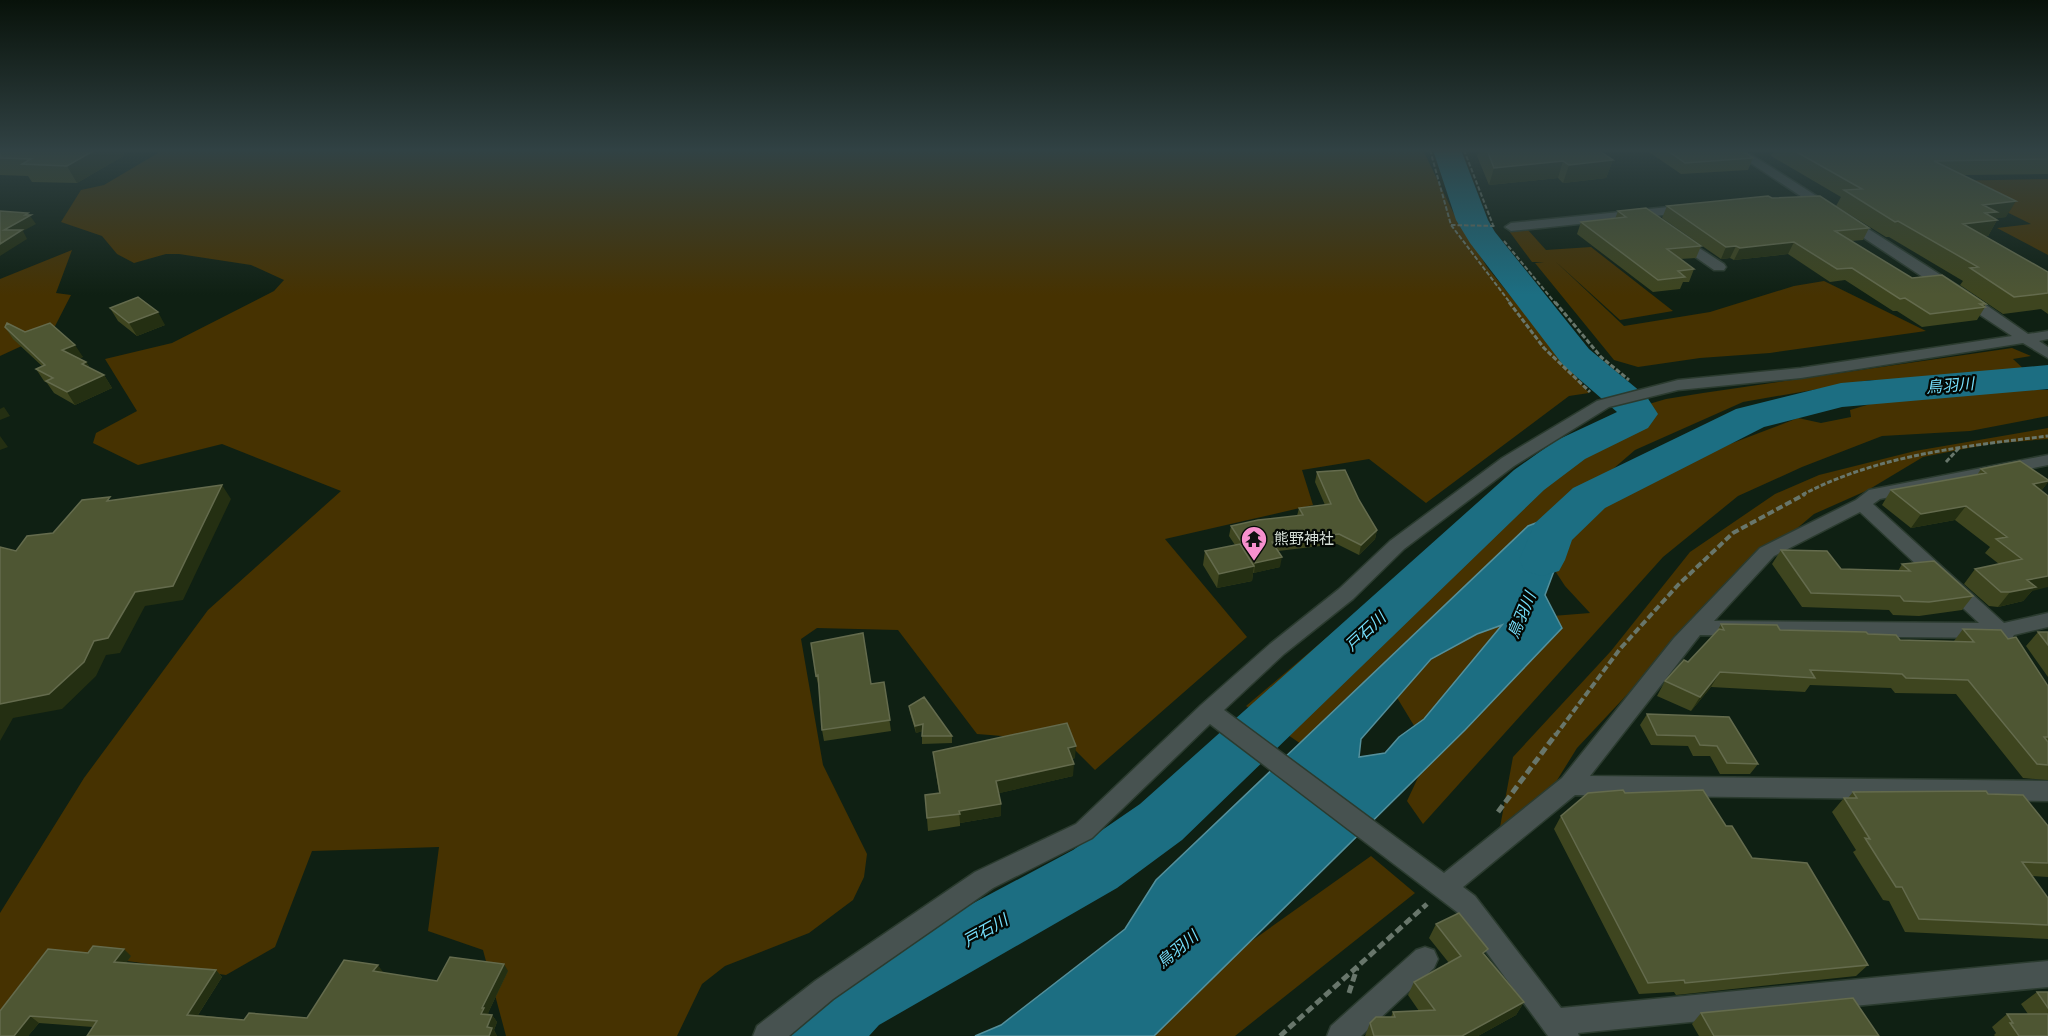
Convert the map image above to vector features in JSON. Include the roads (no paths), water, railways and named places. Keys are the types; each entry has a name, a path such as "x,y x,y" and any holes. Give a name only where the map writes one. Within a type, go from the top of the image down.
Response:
{"street":[{"path":"1783,199 1791,198"},
{"path":"1808,198 1961,294 2048,354"},
{"path":"1511,227 1701,207"},
{"path":"1643,213 1719,267"},
{"path":"767,1036 824,990 984,880 1084,831 1217,717 1277,649 1346,594 1397,545 1501,467 1607,402 1678,384 1801,373 2029,341 2048,335"},
{"path":"1436,880 1479,862 1570,786 1681,643 1698,628 1767,552 1862,504 1875,494 2048,460"},
{"path":"2017,465 2040,480"},
{"path":"1862,504 2000,631 2018,651"},
{"path":"1698,628 2000,631 2048,620"},
{"path":"1217,717 1466,904 1560,1029 2048,974"},
{"path":"1570,786 2048,791"},
{"path":"1341,1036 1425,959"}],"water":[{"path":"1578,507 1545,595 1562,628 1465,730 1154,1036 975,1036 1001,1025 1125,929 1156,880 1528,526","holes":["1502,625 1424,719 1399,737 1385,753 1359,757 1361,739 1431,659 1477,634"]}],"waterway":[{"name":"戸石川","path":"821,1036 855,1002 1095,869 1161,822 1529,480 1570,450 1634,419 1638,414 1633,405 1576,357 1481,236 1464,198"},
{"name":"鳥羽川","path":"1542,560 1551,534 1589,498 1750,418 1841,395 2048,377"}],"place":[{"name":"熊野神社","path":"1254,562"}]}
